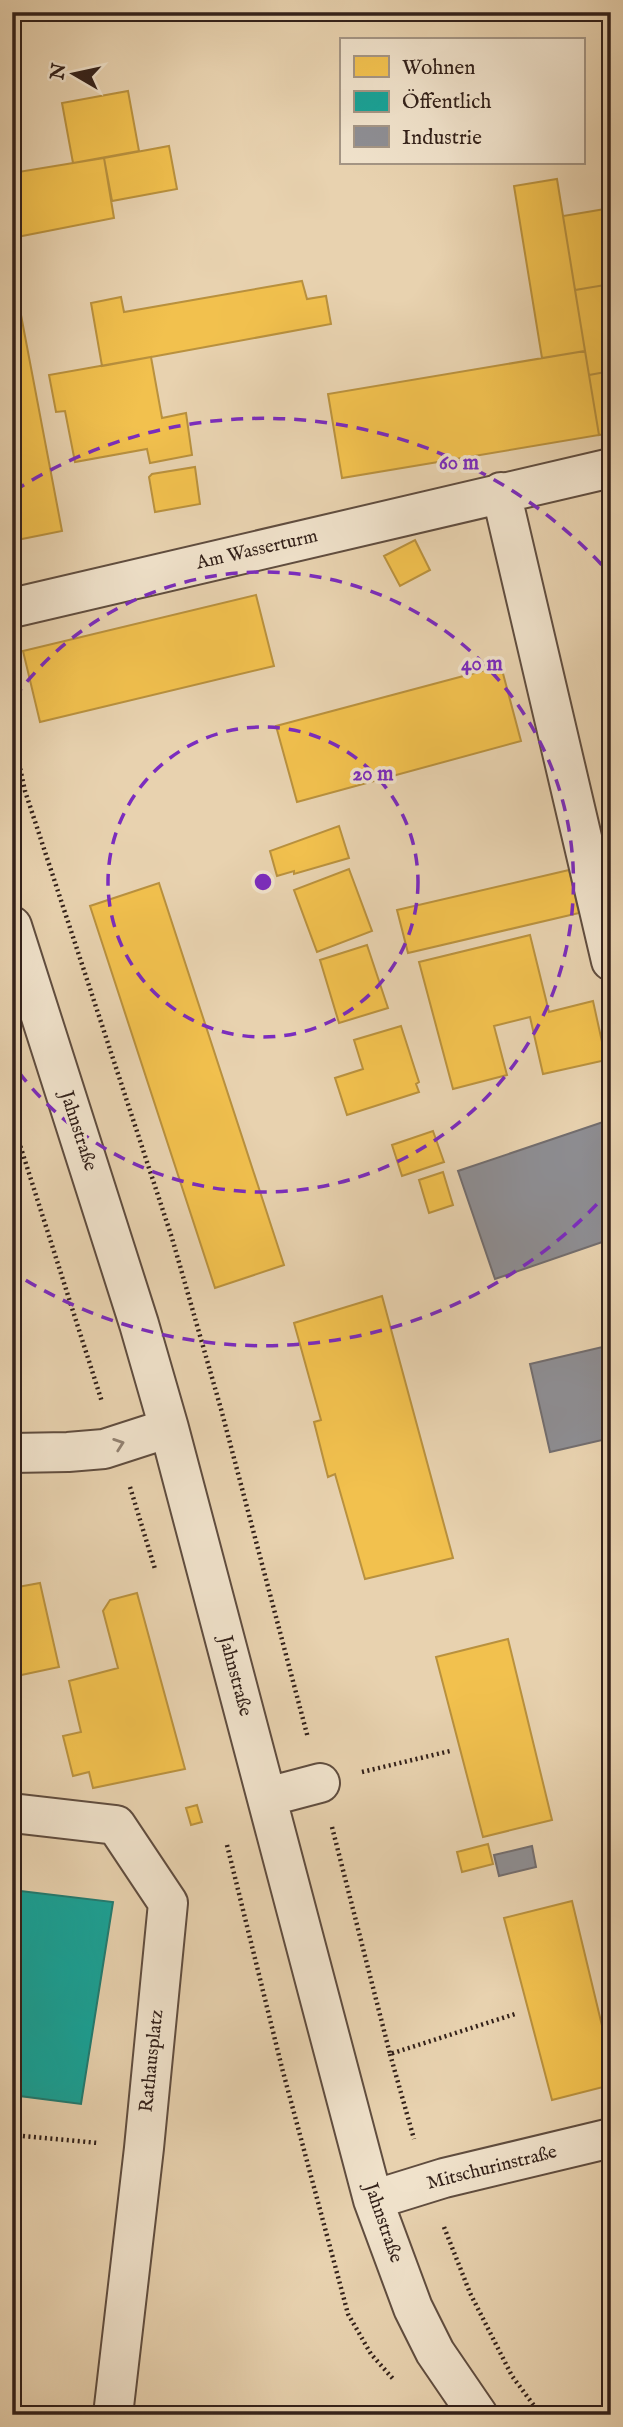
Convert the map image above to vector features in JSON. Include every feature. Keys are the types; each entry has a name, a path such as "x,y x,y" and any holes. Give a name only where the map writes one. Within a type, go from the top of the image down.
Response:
{"street":[{"name":"Am Wasserturm","path":"12,608 611,468"},
{"path":"501,492 611,961"},
{"name":"Jahnstraße","path":"12,926 139,1324 169,1428 373,2200 413,2308 435,2352 478,2415"},
{"path":"12,1453 104,1449 169,1428"},
{"path":"267,1797 320,1783"},
{"name":"Rathausplatz","path":"12,1813 116,1825 168,1903 144,2148 113,2415"},
{"name":"Mitschurinstraße","path":"373,2200 611,2138"}],"path":[{"path":"12,732 25,790 176,1251 221,1409 390,2054 427,2184 470,2293 512,2376 541,2415"},
{"path":"12,1120 116,1445"},
{"path":"320,1783 450,1751"},
{"path":"390,2054 516,2014"},
{"path":"12,2134 144,2148"}],"building: Wohnen":[{"path":"128,91 139,151 73,163 62,103"},
{"path":"12,111 19,154 12,155"},
{"path":"169,146 177,189 112,201 104,158"},
{"path":"104,158 114,218 12,238 12,173"},
{"path":"557,179 585,351 542,358 514,186"},
{"path":"611,208 611,284 575,290 563,216"},
{"path":"302,281 307,299 326,296 331,324 102,366 91,303 121,297 124,312"},
{"path":"611,284 611,371 589,375 575,290"},
{"path":"17,294 62,531 12,541 12,295"},
{"path":"585,351 599,435 342,478 328,394"},
{"path":"151,357 162,418 186,413 192,455 150,463 147,449 75,462 65,411 56,412 49,375"},
{"path":"611,371 611,433 599,435 589,375"},
{"path":"195,467 200,504 155,512 149,477 152,474"},
{"path":"415,540 430,570 400,586 384,556"},
{"path":"256,595 274,666 40,722 23,651"},
{"path":"501,666 521,741 297,802 276,726"},
{"path":"339,826 349,858 294,874 294,871 277,876 270,851"},
{"path":"349,869 372,931 317,952 294,890"},
{"path":"569,870 579,913 408,953 397,910"},
{"path":"159,883 284,1265 215,1288 90,906"},
{"path":"530,935 549,1012 593,1001 606,1060 543,1074 530,1017 494,1026 507,1075 453,1089 419,962"},
{"path":"367,945 388,1008 339,1023 320,960"},
{"path":"401,1026 419,1082 416,1084 419,1092 347,1115 335,1078 363,1069 354,1040"},
{"path":"433,1131 444,1162 402,1176 392,1145"},
{"path":"443,1172 453,1205 429,1213 419,1180"},
{"path":"382,1296 453,1558 365,1579 335,1474 328,1477 314,1422 321,1420 294,1323"},
{"path":"40,1583 59,1667 12,1677 12,1588"},
{"path":"137,1593 185,1769 93,1788 89,1772 73,1776 63,1736 81,1732 69,1681 118,1668 103,1611 110,1600"},
{"path":"508,1639 552,1820 483,1837 436,1657"},
{"path":"197,1805 202,1822 191,1825 186,1808"},
{"path":"488,1844 493,1864 462,1872 457,1852"},
{"path":"572,1901 611,2063 611,2085 552,2100 504,1918"}],"building: Öffentlich":[{"path":"12,1890 113,1902 81,2104 12,2095"}],"building: Industrie":[{"path":"606,1121 611,1134 611,1239 495,1279 458,1171"},
{"path":"611,1345 611,1438 550,1452 530,1364"},
{"path":"532,1846 536,1867 499,1876 494,1855"}]}
